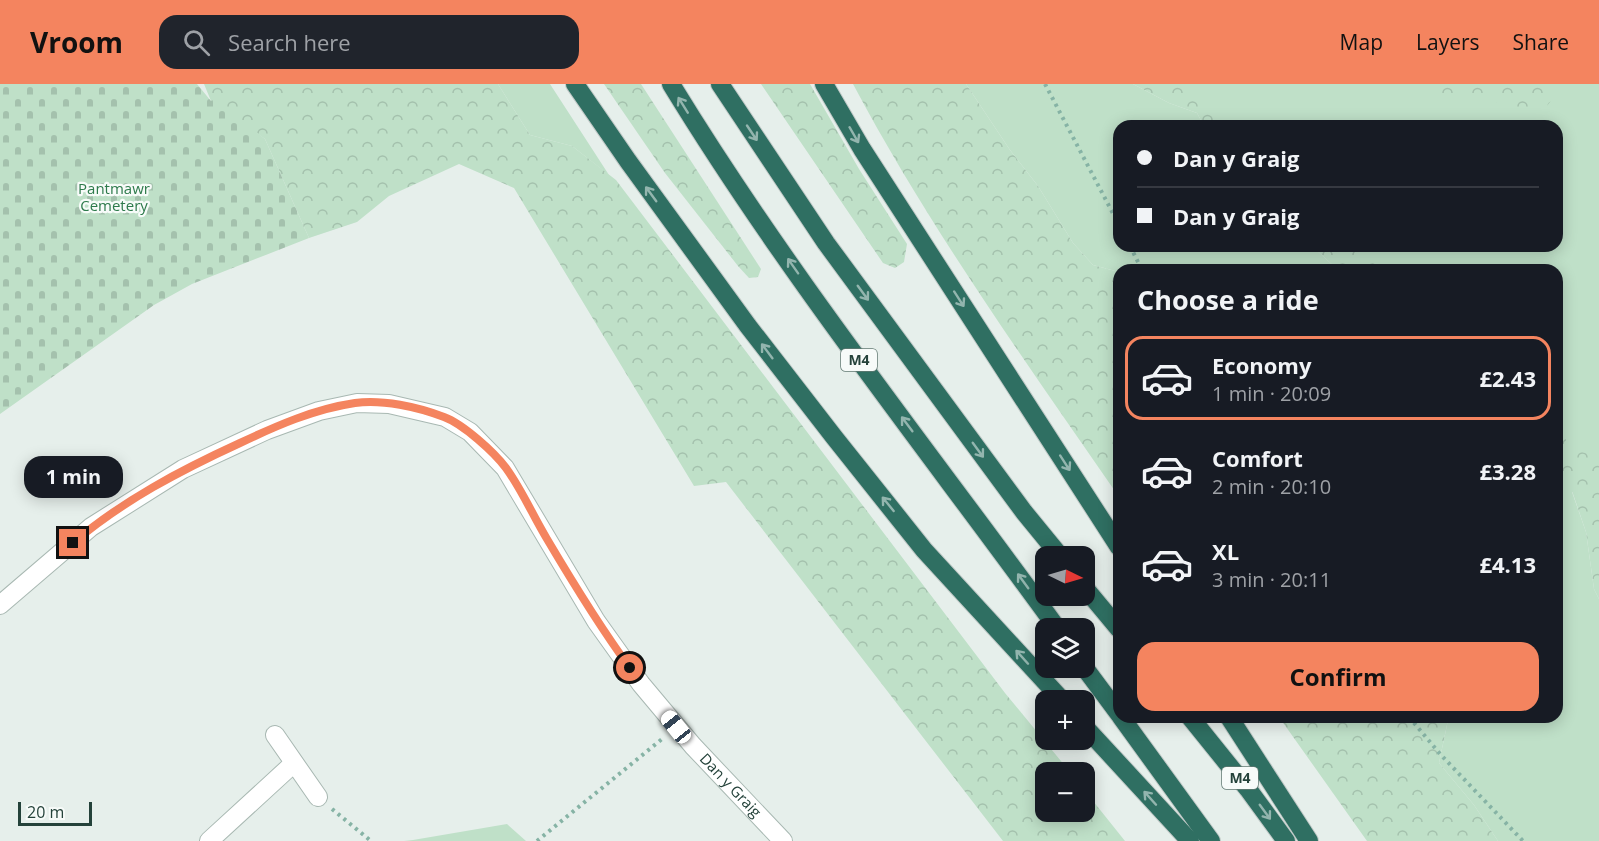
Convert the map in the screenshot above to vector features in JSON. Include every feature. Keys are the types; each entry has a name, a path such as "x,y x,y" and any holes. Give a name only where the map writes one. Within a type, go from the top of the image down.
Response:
{"highway":[{"path":"575,84 627,161 748,326 834,437 924,550 1053,690"},
{"name":"M4","path":"671,84 764,225 852,350 1050,618"},
{"name":"M4","path":"720,84 826,243 1024,512 1052,546"},
{"path":"824,84 862,149 1113,538"},
{"path":"1095,600 1113,622"},
{"path":"1092,678 1113,706"},
{"path":"1125,723 1211,841"},
{"name":"M4","path":"1195,723 1286,841"},
{"name":"M4","path":"1233,723 1309,841"},
{"path":"1095,738 1190,841"}],"street":[{"name":"Dan y Graig","path":"0,605 91,527 183,469 267,430 319,411 357,403 388,404 445,417 470,432 505,468 596,621 641,684 676,727 783,841"},
{"path":"275,735 318,797"},
{"path":"209,841 294,763"}],"path":[{"path":"1045,84 1113,214"},
{"path":"1414,723 1441,755 1523,841"},
{"path":"537,841 676,727"},
{"path":"318,797 371,841"}],"green space":[{"name":"Pantmawr Cemetery","path":"0,84 197,84 211,101 215,99 265,139 309,238 192,284 154,305 0,414"},
{"path":"204,84 498,84 530,135 572,146 616,180 1035,729 1035,750 1052,750 1062,762 1035,762 1035,822 1095,822 1095,804 1125,841 1003,841 726,482 694,486 514,188 459,164 389,196 357,222 309,238 265,139 211,101"},
{"path":"498,84 550,84 609,175 572,146 530,135"},
{"path":"604,84 641,84 761,269 758,277 749,278 738,266 665,173"},
{"path":"761,84 810,84 859,169 907,244 904,262 895,268 883,263"},
{"path":"853,84 966,84 1010,150 1038,186 1073,243 1093,265 1113,270 1113,488 946,243"},
{"path":"966,84 1133,84 1169,103 1197,113 1201,120 1113,120 1113,252 1318,252 1332,264 1113,264 1113,270 1093,265 1073,243 1038,186 1010,150"},
{"path":"1133,84 1186,84 1192,92 1209,101 1230,120 1201,120 1197,113 1169,103"},
{"path":"1165,84 1599,84 1599,495 1572,492 1586,532 1594,589 1599,599 1599,841 1498,841 1474,805 1439,763 1447,723 1563,723 1563,264 1340,264 1331,252 1563,252 1563,120 1210,120"},
{"path":"1420,84 1556,84 1551,101 1545,108 1528,111 1501,107 1495,101 1479,94 1453,95 1433,92"},
{"path":"1318,252 1356,252 1375,264 1332,264"},
{"path":"1563,421 1566,426 1566,446 1581,452 1599,455 1599,599 1594,589 1586,532 1572,491 1563,490"},
{"path":"1283,723 1447,723 1439,763 1474,805 1498,841 1367,841"},
{"path":"507,824 526,841 404,841 413,840"}],"route":[{"path":"73,543 91,527 183,469 267,430 319,411 357,403 388,404 421,410 445,417 470,432 505,468 596,621 630,668"}]}
